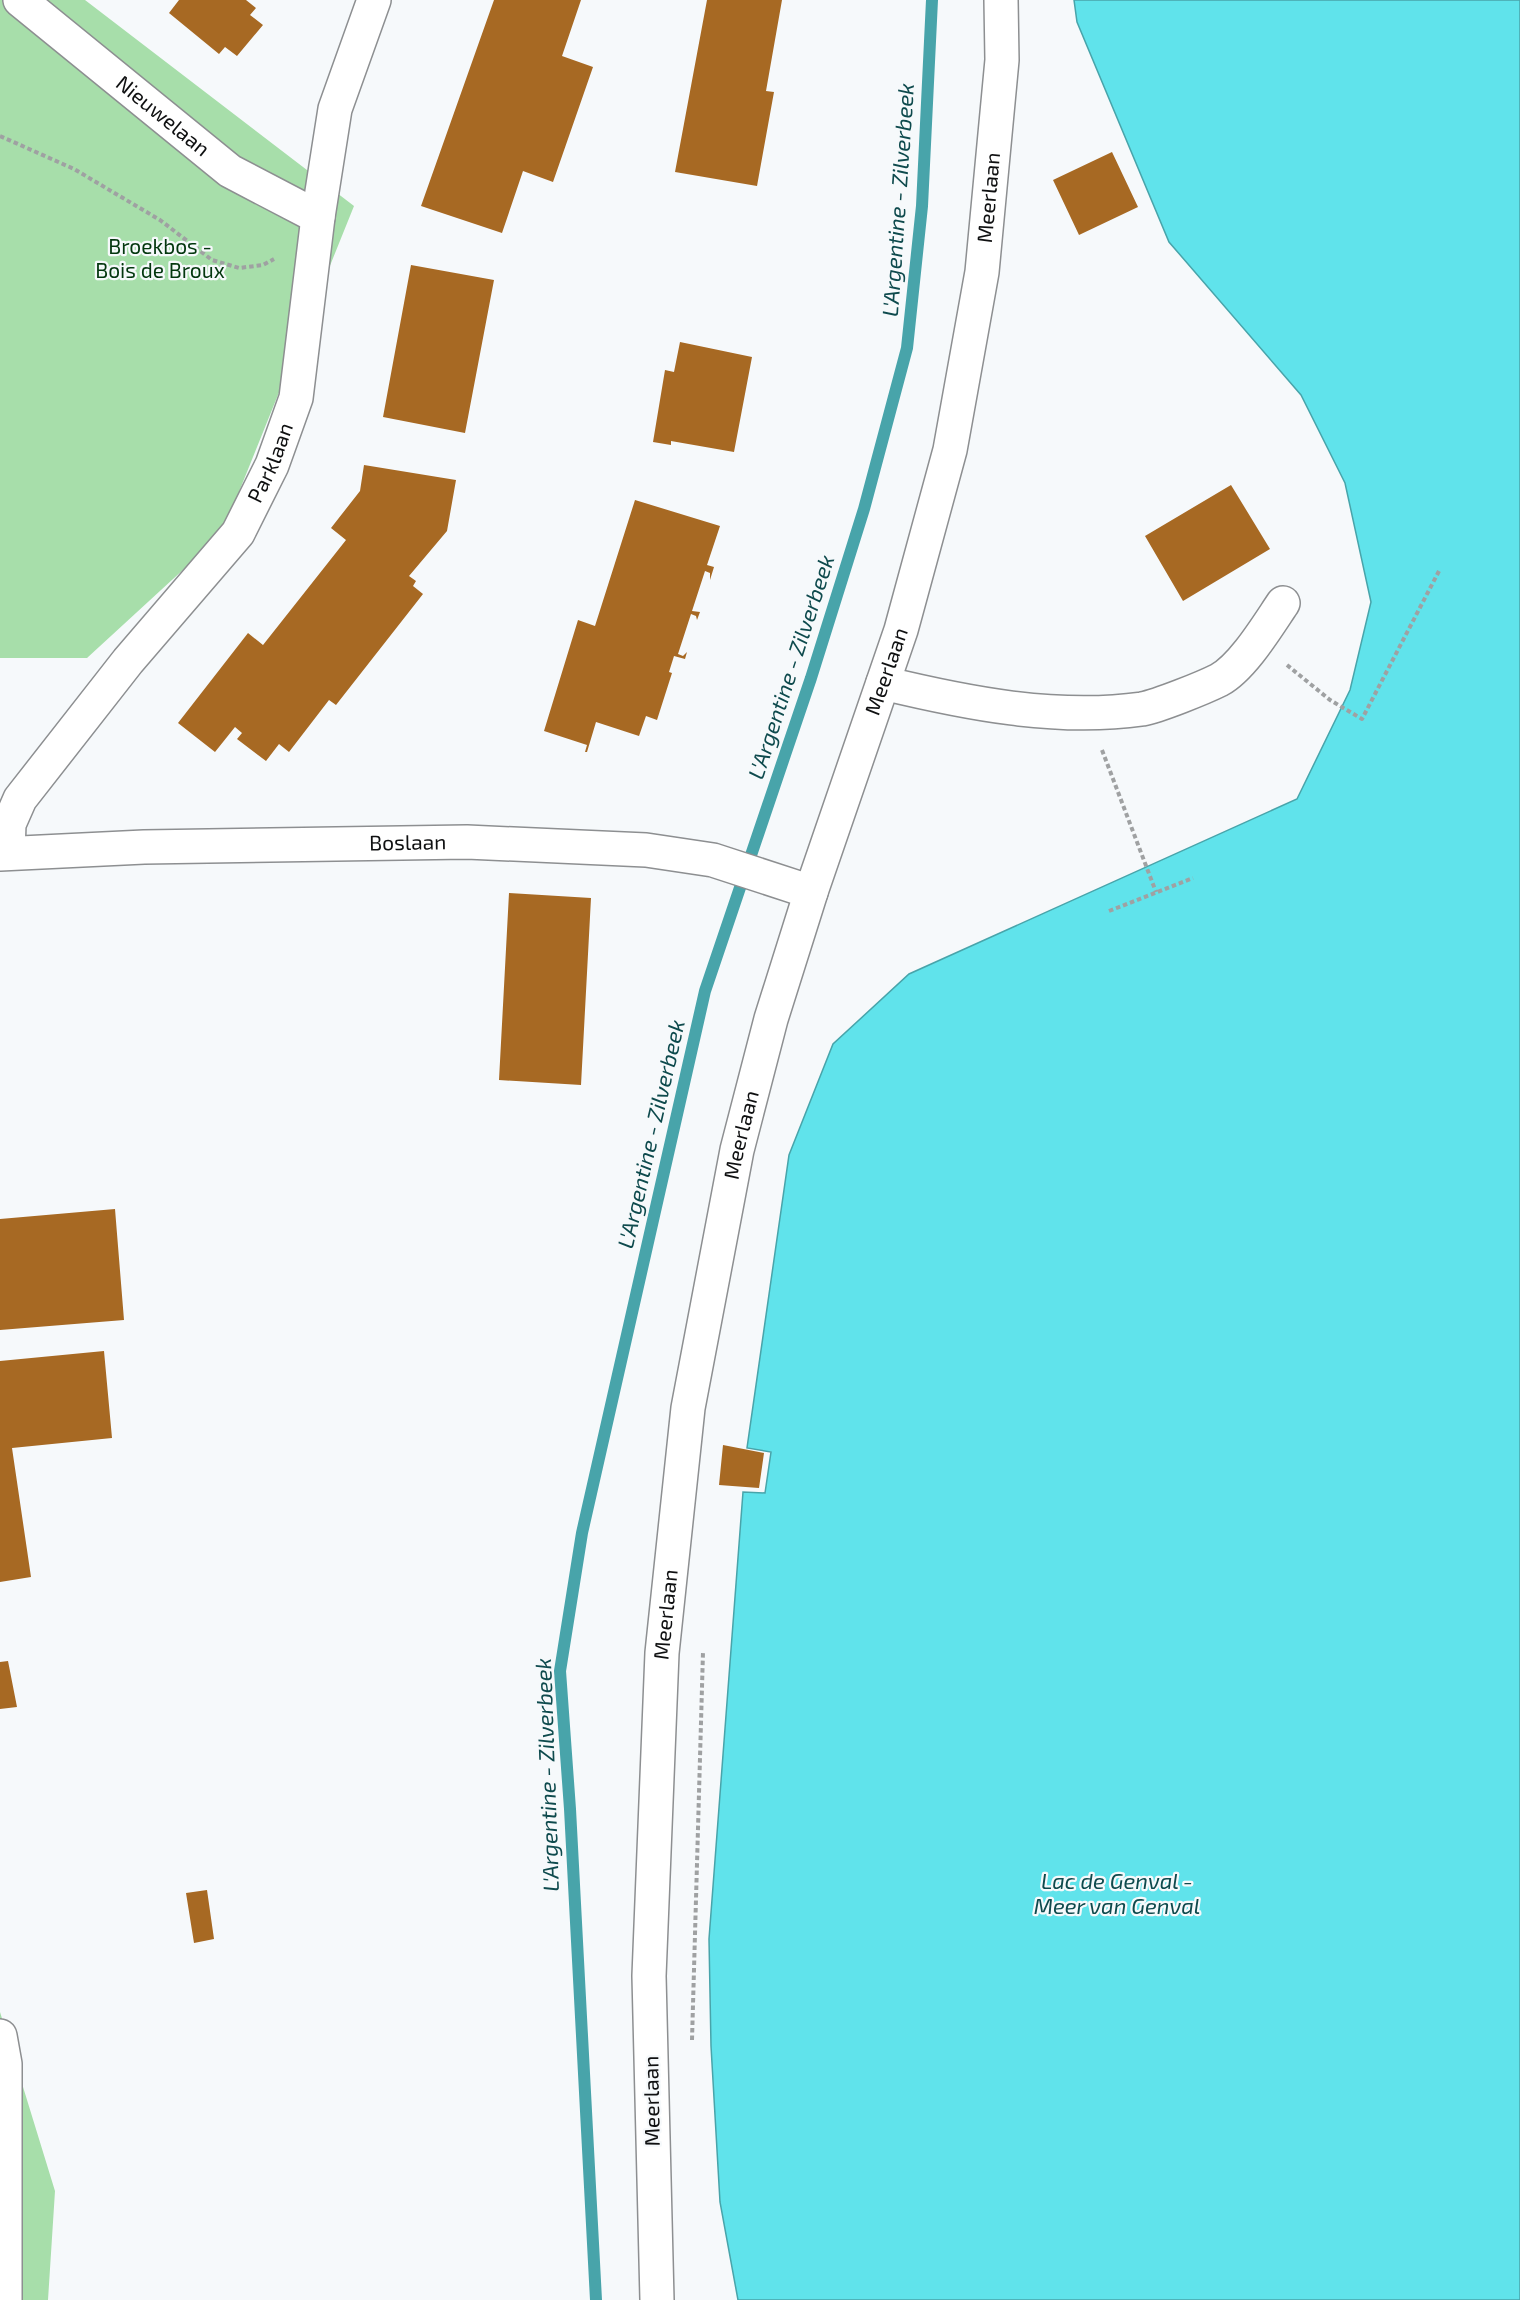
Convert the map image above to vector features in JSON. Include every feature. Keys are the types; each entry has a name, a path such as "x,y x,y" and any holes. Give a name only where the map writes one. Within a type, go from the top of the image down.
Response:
{"street":[{"name":"Nieuwelaan","path":"20,0 230,171 308,213"},
{"name":"Parklaan","path":"4,853 9,824 21,799 128,661 238,533 272,465 296,398 308,213 335,109 374,0"},
{"name":"Meerlaan","path":"657,2300 649,1976 662,1653 688,1408 738,1150 771,1019 811,892 901,630 950,450 982,272 1002,60 1002,0"},
{"path":"883,683 958,701 1099,712 1144,709 1221,679 1259,641 1283,603"},
{"name":"Boslaan","path":"4,853 144,847 467,842 646,850 713,860 811,892"},
{"path":"0,2036 5,2064 5,2300"}],"path":[{"path":"0,136 74,169 160,220 212,260 239,268 263,265 282,252 308,213"},
{"path":"1259,641 1330,700 1362,719 1439,571"},
{"path":"1099,712 1101,748 1156,892"},
{"path":"1109,911 1193,878"},
{"path":"692,2048 695,1865 703,1651"}],"green space":[{"name":"Broekbos - Bois de Broux","path":"0,0 85,0 354,206 222,534 87,658 0,658"},
{"path":"0,2012 55,2191 48,2300 0,2300"}],"water":[{"name":"Lac de Genval - Meer van Genval","path":"1074,0 1520,0 1520,2300 738,2300 720,2202 711,2046 709,1939 743,1492 765,1493 771,1452 747,1448 789,1155 833,1044 909,974 1297,799 1350,690 1371,602 1345,483 1301,395 1169,242 1077,22"}],"building":[{"path":"179,0 246,0 256,8 250,15 263,25 237,56 225,47 219,54 169,13"},
{"path":"494,0 581,0 562,56 593,67 553,182 523,171 502,233 421,206"},
{"path":"707,0 782,0 766,91 774,92 757,186 675,172"},
{"path":"1112,152 1138,207 1079,235 1053,180"},
{"path":"411,265 494,280 465,433 383,417"},
{"path":"680,342 752,357 734,452 671,441 671,445 653,442 665,370 674,372"},
{"path":"364,465 456,480 447,531 409,576 416,581 413,586 423,594 336,705 329,700 289,752 279,744 266,761 237,739 242,733 235,727 215,752 178,723 248,633 263,645 346,540 331,528 360,491"},
{"path":"1231,485 1270,549 1183,601 1145,536"},
{"path":"635,500 720,526 707,565 714,567 710,580 710,573 705,571 692,611 700,612 697,620 696,616 691,614 678,654 683,656 687,652 685,659 674,656 669,672 672,673 657,720 646,716 639,736 596,722 587,752 585,752 587,745 544,731 578,620 595,626"},
{"path":"509,893 591,898 581,1085 499,1080"},
{"path":"115,1209 124,1320 0,1330 0,1219"},
{"path":"104,1351 112,1438 12,1448 31,1577 0,1582 0,1361"},
{"path":"723,1445 764,1453 759,1488 719,1485"},
{"path":"8,1661 17,1707 0,1709 0,1662"},
{"path":"207,1890 214,1939 194,1943 186,1893"}],"waterway":[{"name":"L'Argentine - Zilverbeek","path":"596,2300 570,1809 560,1671 582,1533 705,991 811,678 864,509 907,348 922,206 932,0"}]}
